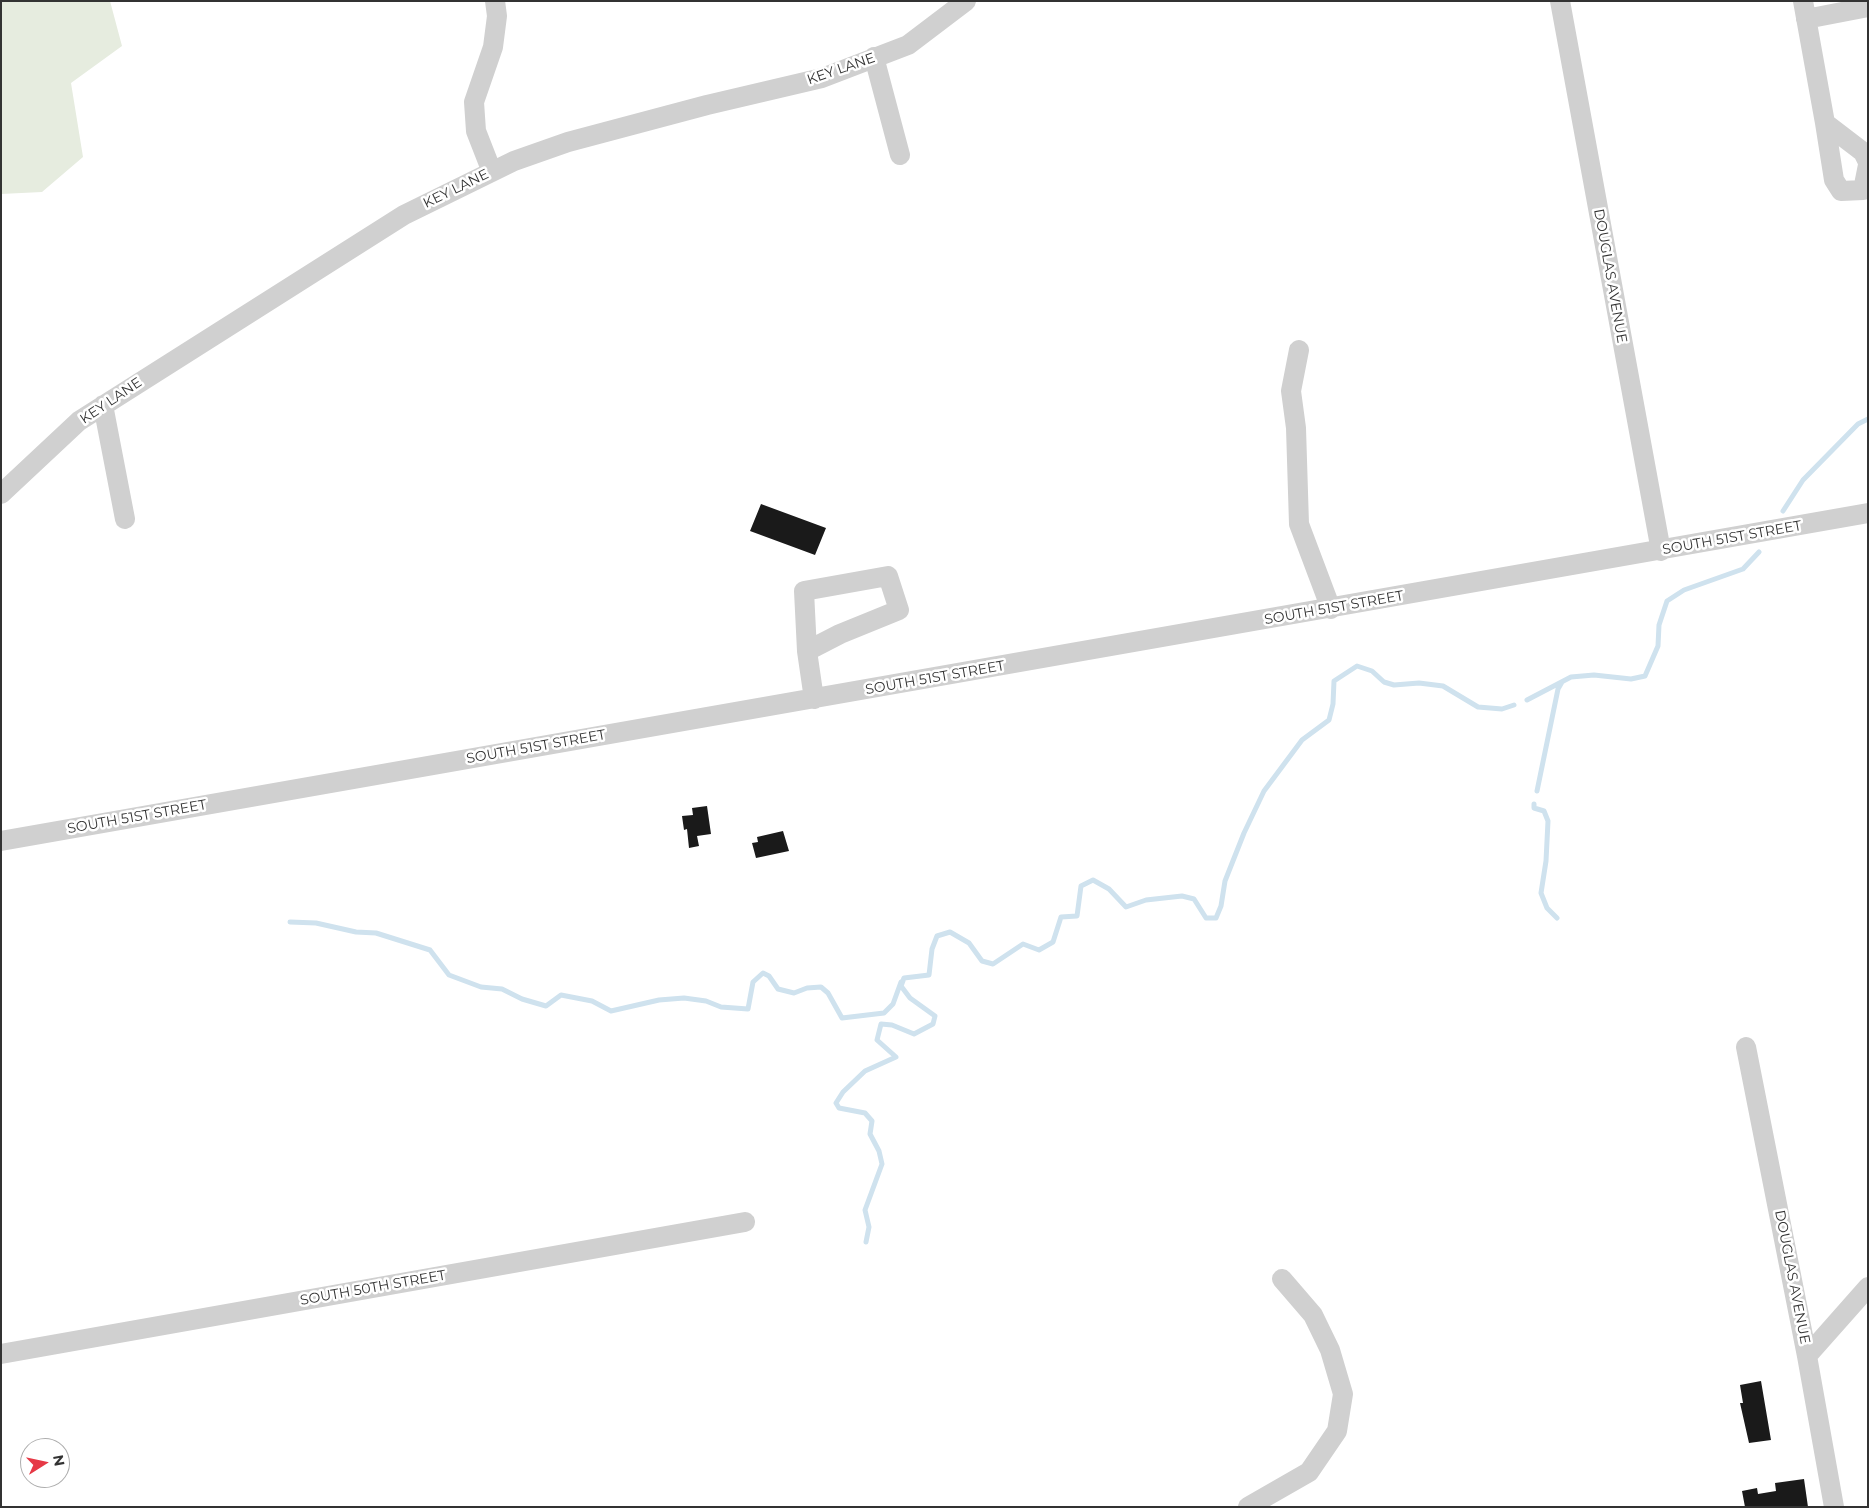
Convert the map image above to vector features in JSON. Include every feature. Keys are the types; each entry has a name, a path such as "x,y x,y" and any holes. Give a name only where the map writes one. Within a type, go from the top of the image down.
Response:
{"street":[{"path":"492,172 476,131 474,102 493,47 497,16 495,1"},
{"name":"KEY LANE","path":"1,494 79,421 404,215 514,161 568,142 707,105 822,78 908,45 966,1"},
{"name":"DOUGLAS AVENUE","path":"1560,1 1661,551"},
{"path":"1826,123 1864,152 1868,164 1863,190 1841,191 1834,180 1826,123 1805,10 1868,7"},
{"path":"874,57 900,155"},
{"path":"1299,350 1291,391 1296,428 1299,524 1330,609"},
{"path":"103,405 125,519"},
{"name":"SOUTH 51ST STREET","path":"1,841 1661,551 1868,513"},
{"path":"807,651 840,634 899,610 888,576 804,591 807,651 814,699"},
{"name":"DOUGLAS AVENUE","path":"1746,1047 1808,1356 1834,1507"},
{"name":"SOUTH 50TH STREET","path":"1,1354 745,1222"},
{"path":"1248,1507 1309,1472 1337,1431 1343,1394 1330,1350 1313,1315 1282,1279"},
{"path":"1808,1356 1868,1287"}],"shaded area":[{"path":"1,1 110,1 122,46 71,83 83,157 42,192 1,194"}],"building":[{"path":"761,504 826,528 815,555 750,531"},
{"path":"707,806 711,834 697,836 699,846 689,848 687,829 684,830 682,816 693,815 692,808"},
{"path":"783,831 789,851 756,858 752,843 758,842 757,837"},
{"path":"1761,1381 1771,1440 1749,1443 1740,1403 1743,1403 1740,1385"},
{"path":"1804,1479 1808,1507 1745,1507 1742,1491 1757,1488 1758,1494 1776,1491 1775,1483"}],"waterway":[{"path":"1783,511 1803,480 1858,424 1868,419"},
{"path":"1527,700 1571,677 1594,675 1631,679 1645,676 1658,646 1659,625 1667,601 1684,590 1743,569 1759,552"},
{"path":"866,1242 869,1227 865,1210 882,1164 879,1151 870,1134 872,1121 865,1113 839,1108 836,1103 843,1092 865,1071 896,1057 877,1040 881,1024 892,1025 914,1034 933,1024 935,1016 910,998 901,986 904,978 929,975 932,949 937,936 950,932 969,943 982,961 993,964 1023,944 1039,950 1053,942 1061,917 1077,916 1081,886 1093,880 1109,889 1126,907 1146,900 1182,896 1194,899 1206,918 1216,918 1221,906 1225,881 1244,833 1264,791 1302,740 1329,720 1333,704 1334,681 1357,666 1372,671 1384,682 1394,685 1419,683 1443,686 1478,707 1502,709 1514,705"},
{"path":"1537,791 1558,689 1562,682"},
{"path":"1534,804 1534,808 1544,811 1548,821 1546,861 1541,893 1547,908 1557,918"},
{"path":"290,922 316,923 356,932 376,933 430,950 449,975 481,987 502,989 522,999 546,1006 561,995 592,1001 611,1011 659,1000 684,998 706,1001 721,1007 748,1009 753,982 763,973 769,976 778,989 794,993 807,988 821,987 828,993 842,1018 884,1013 893,1004 901,982"}]}
